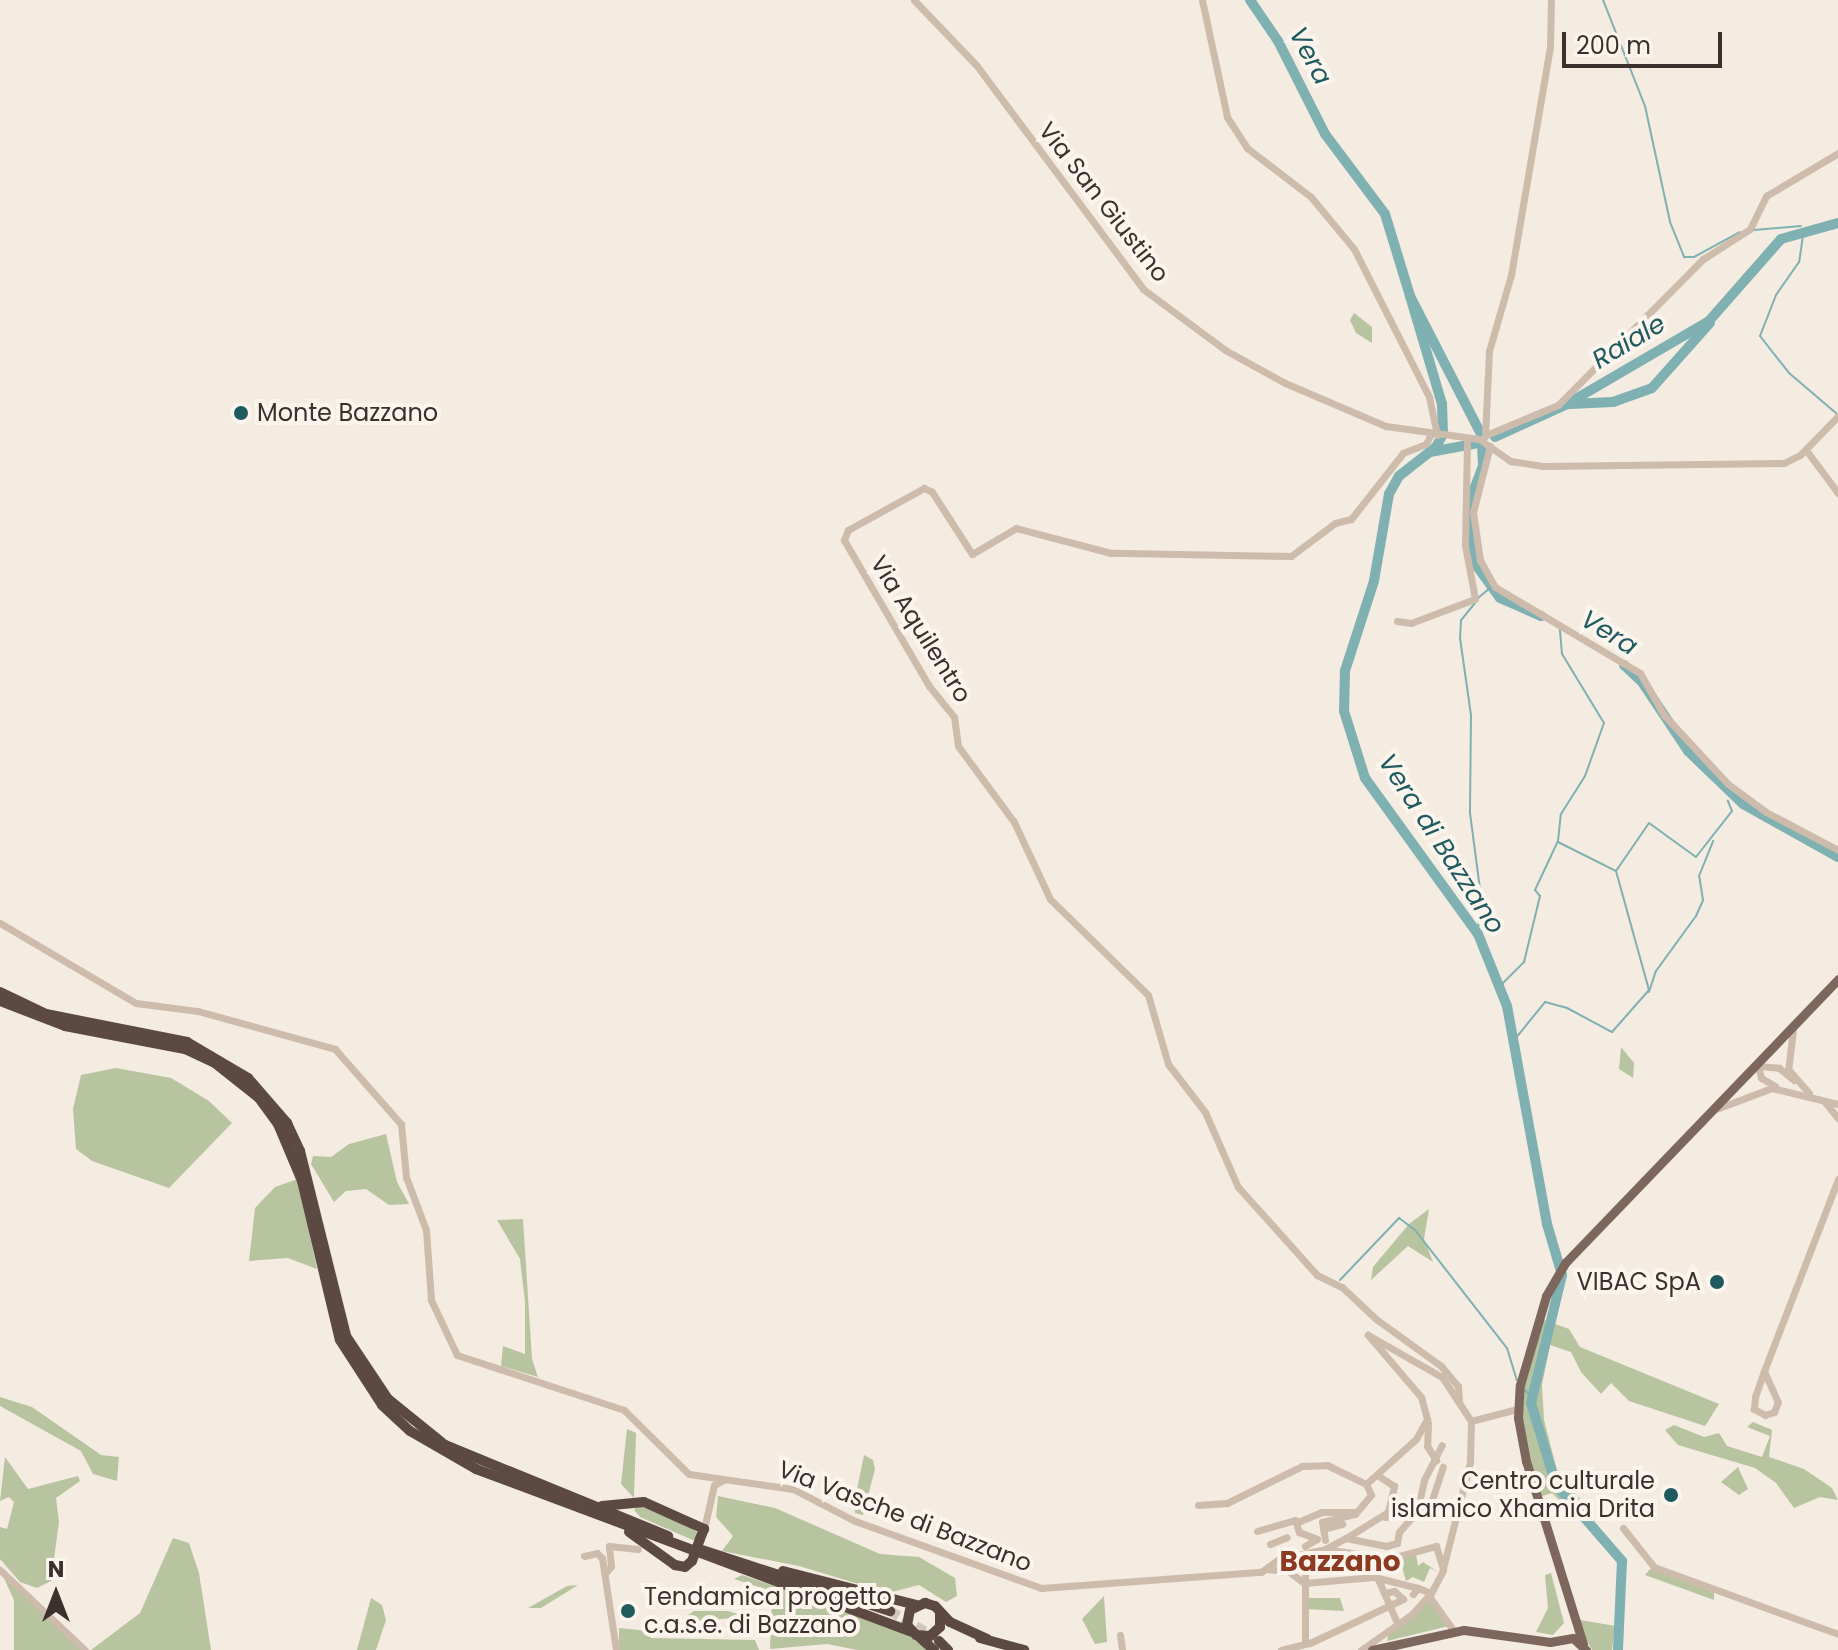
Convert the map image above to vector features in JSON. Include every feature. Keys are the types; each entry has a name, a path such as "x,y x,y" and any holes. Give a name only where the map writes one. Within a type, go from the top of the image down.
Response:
{"highway":[{"path":"0,992 46,1014 187,1042 248,1078 287,1123 300,1151 342,1324 374,1383 413,1423 445,1445 664,1538"},
{"path":"0,1002 65,1026 185,1049 243,1083 278,1124 292,1152 340,1340 382,1405 410,1431 465,1464 617,1523 916,1605 930,1604 940,1614 987,1639 1024,1650"},
{"path":"584,1502 654,1505 699,1547 936,1642 948,1650"},
{"path":"635,1504 633,1516 664,1538"},
{"path":"617,1523 657,1556 683,1567 699,1547"},
{"path":"657,1556 654,1546 664,1538"},
{"path":"699,1547 890,1611"},
{"path":"915,1634 907,1617 916,1605"},
{"path":"936,1642 940,1614"},
{"path":"936,1642 987,1639"}],"main road":[{"path":"1586,1647 1570,1611 1524,1454 1517,1409 1536,1325 1560,1269 1793,1030 1838,979"},
{"path":"1562,1644 1570,1611"},
{"path":"1372,1650 1453,1630 1586,1647"},
{"path":"1528,1639 1550,1650"}],"street":[{"name":"Via San Giustino","path":"914,0 977,66 1134,278 1162,306 1285,383 1386,426 1467,443 1486,441 1517,462 1567,467 1760,467 1784,463 1806,450 1838,416"},
{"path":"1202,0 1210,54 1232,125 1247,148 1311,197 1354,249 1429,397 1439,435"},
{"path":"1551,0 1550,46 1511,275 1489,351 1486,441 1473,512 1480,560 1495,587 1640,673 1664,715 1728,784 1766,812 1838,850"},
{"path":"1486,441 1558,405 1703,259 1750,229 1766,196 1838,153"},
{"name":"Via Aquilentro","path":"1439,435 1403,453 1351,519 1335,523 1293,556 1111,553 1016,528 972,554 932,492 924,488 848,530 844,540 929,686 954,717 958,746 1008,812 1050,899 1148,995 1168,1064 1205,1112 1238,1187 1317,1275 1342,1287 1376,1319 1441,1366 1458,1386 1459,1399"},
{"path":"1397,621 1405,624 1469,604 1475,591 1465,545 1467,443"},
{"path":"1806,450 1838,493"},
{"name":"Via Vasche di Bazzano","path":"0,923 136,1003 198,1011 335,1049 401,1124 406,1177 426,1230 431,1300 457,1355 624,1410 680,1468 700,1478 793,1489 855,1521 1041,1588 1266,1569"},
{"path":"1793,1030 1787,1060 1794,1080"},
{"path":"1838,1104 1815,1095 1785,1089 1763,1080 1758,1066 1779,1068 1815,1095 1838,1118"},
{"path":"1714,1110 1755,1091 1785,1089"},
{"path":"1764,1371 1778,1402 1774,1412 1765,1415 1753,1405 1764,1371 1838,1179"},
{"path":"1361,1650 1398,1625 1428,1597 1443,1569 1471,1460 1471,1421 1459,1399 1428,1367 1368,1335 1421,1397 1427,1446 1436,1460"},
{"path":"1471,1421 1517,1409"},
{"path":"1366,1484 1416,1439 1426,1421"},
{"path":"1417,1511 1442,1445"},
{"path":"1198,1505 1225,1504 1302,1466 1327,1465 1366,1484 1371,1495 1355,1513 1324,1521 1323,1550"},
{"path":"1266,1569 1277,1560 1325,1541 1347,1537 1386,1546 1397,1543 1399,1532 1417,1511 1432,1500 1443,1467"},
{"path":"1377,1475 1394,1486 1385,1517"},
{"path":"699,1547 714,1485 727,1480"},
{"path":"1347,1537 1385,1517 1400,1516 1419,1501"},
{"path":"1257,1531 1298,1522 1321,1512 1355,1513"},
{"path":"1355,1513 1361,1527"},
{"path":"1293,1534 1298,1522"},
{"path":"1323,1529 1342,1522 1347,1537"},
{"path":"1623,1528 1654,1567 1838,1634"},
{"path":"1270,1544 1293,1534 1325,1541"},
{"path":"605,1574 611,1568 609,1546 638,1549"},
{"path":"1364,1578 1381,1559 1386,1546"},
{"path":"1305,1550 1381,1559 1436,1546 1443,1569"},
{"path":"1305,1550 1308,1645"},
{"path":"584,1556 600,1554 616,1650"},
{"path":"1333,1570 1345,1567 1350,1554"},
{"path":"0,1562 1,1571 85,1650"},
{"path":"1266,1569 1288,1571 1304,1583 1378,1579 1411,1594"},
{"path":"1358,1569 1364,1578"},
{"path":"1378,1579 1398,1625"},
{"path":"1385,1593 1393,1591 1428,1597 1453,1630"},
{"path":"1281,1650 1308,1645 1411,1594"},
{"path":"1385,1633 1383,1641 1389,1645"},
{"path":"1120,1635 1122,1650"}],"green space":[{"path":"1354,313 1372,327 1372,343 1356,333 1350,320"},
{"path":"1621,1047 1634,1063 1633,1078 1619,1069"},
{"path":"116,1068 171,1078 209,1101 232,1123 169,1188 92,1161 76,1149 73,1109 81,1075"},
{"path":"386,1134 397,1182 409,1204 389,1205 366,1189 346,1191 334,1202 311,1164 313,1156 331,1157 349,1144"},
{"path":"298,1179 317,1269 288,1258 249,1261 255,1208 275,1187"},
{"path":"1429,1209 1424,1239 1433,1262 1408,1246 1371,1280 1373,1267 1409,1224"},
{"path":"523,1219 532,1359 538,1377 501,1366 503,1346 525,1354 525,1302 520,1259 497,1220"},
{"path":"1541,1319 1569,1329 1580,1347 1719,1404 1705,1426 1629,1401 1611,1383 1601,1394 1581,1372 1571,1352 1550,1345 1542,1385 1544,1420 1558,1474 1581,1500 1577,1508 1568,1509 1552,1493 1539,1497 1519,1408"},
{"path":"0,1397 32,1407 101,1455 119,1457 117,1481 93,1474 81,1451 0,1406"},
{"path":"1753,1422 1772,1430 1769,1457 1804,1469 1832,1488 1838,1500 1820,1497 1794,1508 1776,1483 1755,1468 1678,1445 1665,1430 1674,1425 1704,1437 1719,1433 1727,1446 1762,1457 1770,1436 1747,1427"},
{"path":"627,1429 636,1433 634,1498 621,1484"},
{"path":"864,1455 873,1460 875,1469 863,1515 855,1513 854,1504"},
{"path":"5,1457 28,1489 78,1476 80,1481 56,1498 59,1522 51,1581 37,1588 20,1582 0,1559 0,1527 7,1529 14,1502 9,1497 0,1501"},
{"path":"1738,1467 1748,1489 1739,1495 1721,1482"},
{"path":"718,1496 775,1508 880,1554 919,1557 955,1578 957,1596 946,1602 919,1585 888,1593 799,1566 722,1551 733,1536 716,1517"},
{"path":"638,1505 687,1525 698,1533 695,1541 640,1517 634,1510"},
{"path":"173,1538 189,1543 199,1573 211,1650 91,1650 140,1613"},
{"path":"1416,1554 1418,1566 1423,1562 1438,1572 1430,1568 1424,1582 1413,1577 1406,1581 1400,1559"},
{"path":"1650,1569 1714,1592 1714,1600 1645,1575"},
{"path":"1551,1573 1564,1623 1553,1635 1536,1632 1548,1608 1545,1575"},
{"path":"742,1575 899,1628 927,1650 857,1650 827,1644 770,1649 772,1600 777,1593 734,1579"},
{"path":"3,1576 81,1650 14,1650 14,1600"},
{"path":"578,1585 541,1608 528,1608 567,1586"},
{"path":"1104,1596 1107,1642 1095,1644 1082,1619"},
{"path":"371,1598 382,1605 386,1620 376,1650 357,1650"},
{"path":"1304,1598 1340,1598 1344,1611 1304,1609"},
{"path":"1429,1599 1449,1626 1387,1641 1388,1636"},
{"path":"694,1611 728,1611 746,1617 696,1621 688,1615"},
{"path":"1575,1619 1615,1626 1612,1650 1592,1650"},
{"path":"619,1628 649,1631 651,1638 755,1640 759,1650 619,1650"}],"waterway":[{"name":"Vera","path":"1250,0 1278,41 1325,134 1385,214 1410,296 1480,432"},
{"path":"1603,0 1645,106 1670,222 1684,257 1694,257 1740,232"},
{"name":"Raiale","path":"1495,437 1567,404 1709,321 1781,239 1838,223"},
{"path":"1754,230 1801,226"},
{"path":"1803,235 1799,262 1776,295 1760,336 1789,373 1836,413"},
{"name":"Vera di Bazzano","path":"1410,296 1442,404 1443,434 1436,447 1399,476 1389,494 1374,581 1345,671 1344,711 1365,778 1478,934 1507,1006 1547,1224 1562,1275 1531,1403 1556,1485 1622,1561 1618,1650"},
{"name":"Raiale","path":"1570,404 1613,402 1652,388 1710,323"},
{"name":"Raiale","path":"1430,452 1474,444"},
{"name":"Vera","path":"1482,446 1483,466 1470,500 1474,562 1500,598 1541,616"},
{"path":"1478,598 1490,588"},
{"path":"1475,603 1461,620 1460,638 1471,715 1470,813 1480,889 1478,934"},
{"path":"1501,985 1524,962 1540,896 1535,890 1558,841 1561,814 1585,776 1604,723 1562,654 1560,629"},
{"name":"Vera","path":"1624,665 1642,682 1688,751 1743,804 1838,857"},
{"path":"1558,842 1616,871 1649,823 1696,857 1732,811 1728,801"},
{"path":"1649,992 1656,971 1696,916 1703,900 1699,876 1713,841"},
{"path":"1511,1044 1545,1002 1567,1008 1612,1032 1649,990 1616,871"},
{"path":"1340,1280 1399,1218 1415,1230 1507,1348 1517,1381"},
{"path":"1524,1389 1531,1397"}],"tunnel":[{"path":"890,1611 936,1638"}],"place":[{"name":"Monte Bazzano","path":"241,413"},
{"name":"VIBAC SpA","path":"1717,1282"},
{"name":"Centro culturale islamico Xhamia Drita","path":"1671,1495"},
{"name":"Tendamica progetto c.a.s.e. di Bazzano","path":"628,1611"}],"district":[{"name":"Bazzano","path":"1340,1562"}]}
